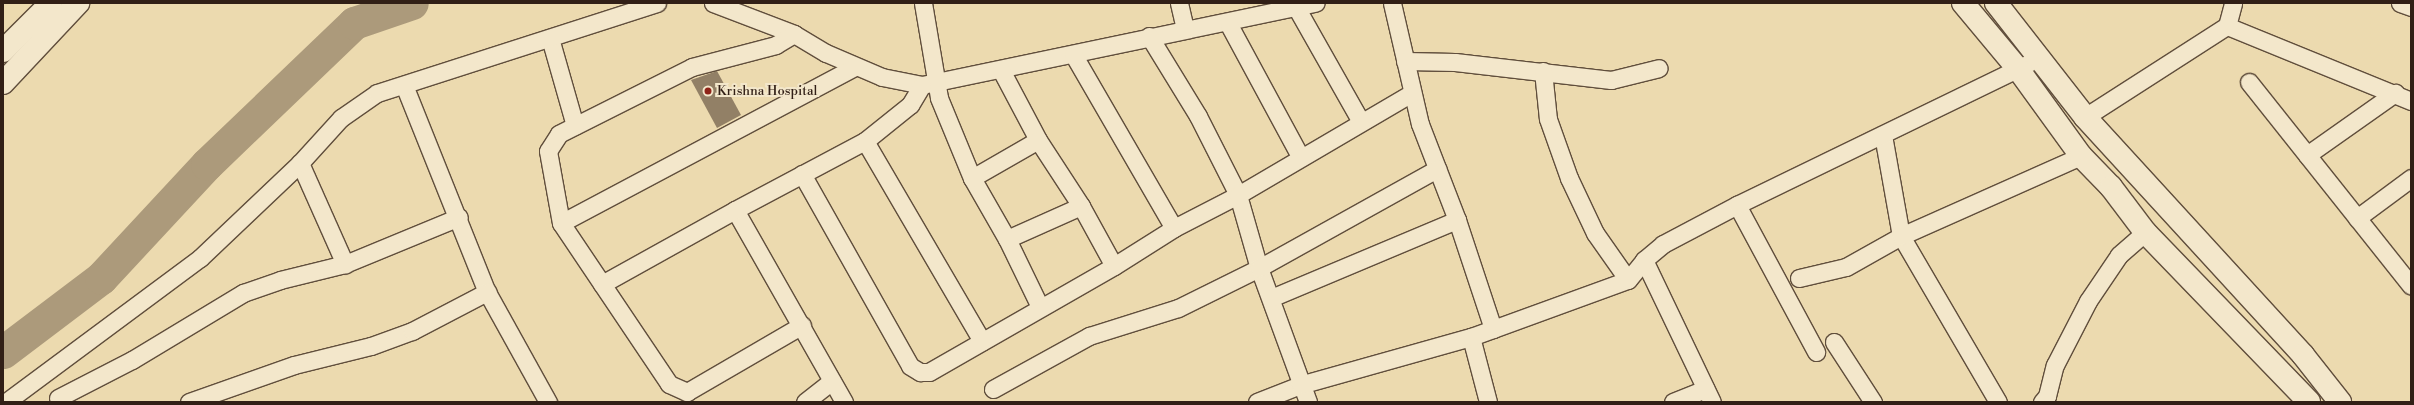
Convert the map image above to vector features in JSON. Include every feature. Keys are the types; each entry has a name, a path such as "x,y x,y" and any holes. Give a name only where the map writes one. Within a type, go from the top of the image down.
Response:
{"street":[{"path":"3,51 51,3"},
{"path":"3,83 78,3"},
{"path":"6,402 200,258 300,163 341,118 377,93 657,3"},
{"path":"713,3 794,34 855,67 882,77 928,83 1001,70 1185,28 1228,23 1316,3"},
{"path":"923,3 928,83 939,98 972,178 1007,239 1040,307"},
{"path":"1179,3 1185,28"},
{"path":"1392,3 1412,93 1437,169 1457,220 1493,329"},
{"path":"1963,3 2018,69 2081,156 2111,187 2145,232 2309,402"},
{"path":"1996,3 2085,117 2303,355 2340,402"},
{"path":"2085,117 2227,26 2233,3"},
{"path":"2400,3 2411,7"},
{"path":"1296,7 1362,122"},
{"path":"1228,23 1301,158"},
{"path":"2227,26 2395,93 2411,101"},
{"path":"794,34 776,44 692,67 560,134 548,151 561,223 669,384 687,392 802,325"},
{"path":"1149,36 1198,116 1238,195 1259,268 1271,298 1300,385 1308,402"},
{"path":"550,38 575,126"},
{"path":"1073,54 1174,228"},
{"path":"1257,402 1300,385 1471,337 1628,280 1644,260 1662,244 1737,204 2039,60"},
{"path":"1406,61 1455,62 1611,80 1659,68"},
{"path":"561,223 855,67"},
{"path":"1001,70 1038,140 1080,206 1114,266"},
{"path":"1543,71 1548,119 1569,178 1595,233 1628,280"},
{"path":"2249,82 2411,286"},
{"path":"602,284 735,210 865,141 910,105 928,83"},
{"path":"404,85 459,217 487,292 547,402"},
{"path":"802,174 910,366 920,372 929,372 1040,307 1114,266 1174,228 1238,195 1412,93"},
{"path":"2307,155 2395,93"},
{"path":"1883,135 1900,236 1998,402"},
{"path":"972,178 1038,140"},
{"path":"865,141 982,341"},
{"path":"1799,278 1846,267 1900,236 2081,156"},
{"path":"300,163 345,264"},
{"path":"993,389 1090,336 1178,308 1259,268 1437,169"},
{"path":"2357,218 2411,178"},
{"path":"1737,204 1816,352"},
{"path":"1007,239 1080,206"},
{"path":"735,210 802,325 844,402"},
{"path":"44,375 58,400 132,360 243,293 280,280 345,264 459,217"},
{"path":"1271,298 1457,220"},
{"path":"2042,402 2048,396 2055,365 2088,302 2119,255 2145,232"},
{"path":"1644,260 1672,322 1709,396 1673,402"},
{"path":"189,402 294,365 378,343 412,331 487,292"},
{"path":"1471,337 1488,402"},
{"path":"1834,342 1873,402"},
{"path":"805,402 832,381"}],"building":[{"path":"717,71 741,115 717,128 691,80"}],"waterway":[{"path":"3,352 101,278 207,164 354,23 412,3"}],"place":[{"name":"Krishna Hospital","path":"708,91"}]}
